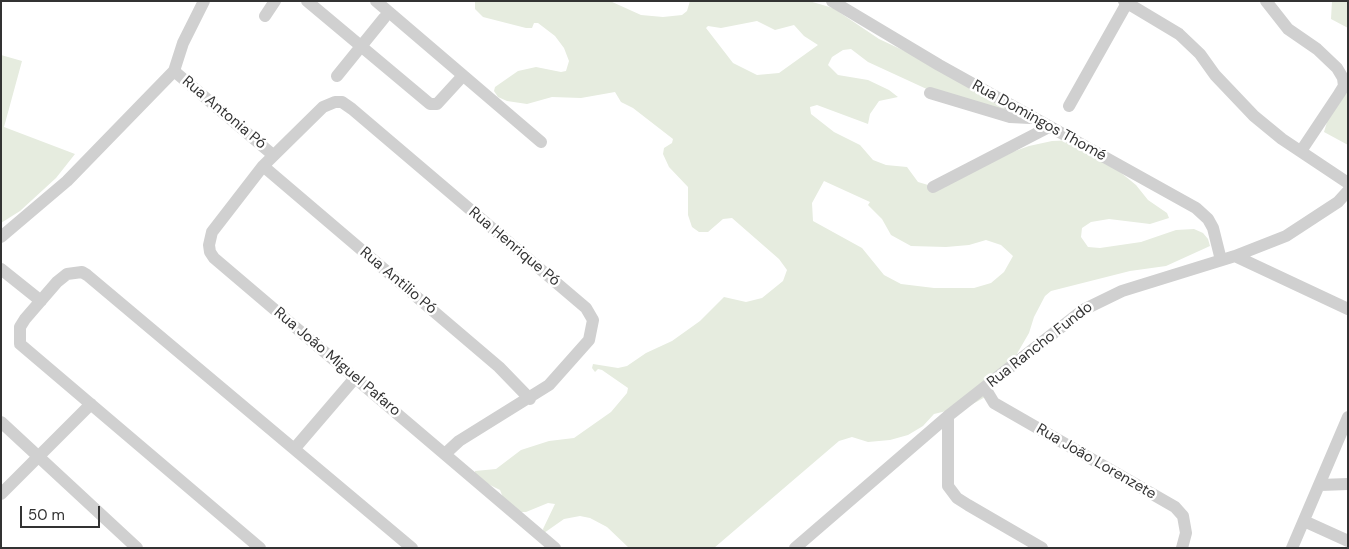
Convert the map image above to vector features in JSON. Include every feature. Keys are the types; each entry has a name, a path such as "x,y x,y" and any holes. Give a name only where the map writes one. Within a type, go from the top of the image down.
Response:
{"street":[{"path":"1,237 67,181 174,71 183,43 204,1"},
{"path":"265,16 276,1"},
{"path":"307,1 360,48 430,104 437,104 459,80"},
{"path":"376,1 542,142"},
{"name":"Rua Domingos Thomé","path":"832,1 939,65 1196,208 1213,228 1221,260"},
{"path":"1266,1 1288,29 1317,49 1337,68 1343,78 1344,86 1340,94 1300,151"},
{"path":"1069,106 1125,2 1179,34 1200,54 1215,75 1254,116 1300,151 1348,183"},
{"path":"336,76 384,18"},
{"name":"Rua Antonia Pó","path":"174,71 273,154"},
{"path":"930,93 1010,117 1035,119"},
{"name":"Rua Henrique Pó","path":"273,154 323,107 335,102 342,102 586,308 593,320 589,340 549,385 530,399 459,441 446,453"},
{"path":"933,187 1049,127"},
{"name":"Rua João Miguel Pafaro","path":"273,154 212,232 209,245 210,252 214,258 446,453 555,548"},
{"name":"Rua Antilio Pó","path":"263,166 500,367 530,399"},
{"name":"Rua Rancho Fundo","path":"794,548 948,416 1058,328 1102,298 1235,256 1286,236 1338,202 1348,191"},
{"path":"1235,256 1348,309"},
{"path":"1,268 41,301"},
{"path":"260,548 20,344 20,327 41,301 67,274 82,272 87,274 412,548"},
{"path":"295,448 355,378"},
{"name":"Rua João Lorenzete","path":"985,388 994,403 1175,507 1183,516 1186,533 1182,548"},
{"path":"1,494 91,404"},
{"path":"948,416 948,486 957,498 1042,548"},
{"path":"1292,548 1348,417"},
{"path":"1,422 137,548"},
{"path":"1320,485 1348,484"},
{"path":"1304,521 1348,540"}],"shaded area":[{"path":"475,1 610,1 641,15 663,17 682,15 687,11 690,1 809,1 833,8 879,39 926,61 1020,117 931,91 868,62 851,49 843,50 832,57 828,65 838,75 868,80 889,90 898,97 879,101 870,114 868,124 817,105 810,107 811,114 834,132 860,145 873,160 886,165 907,167 918,182 935,187 987,161 1029,146 1052,141 1075,140 1104,159 1136,185 1148,200 1167,213 1169,218 1150,224 1109,219 1091,222 1082,228 1081,237 1088,247 1100,248 1141,242 1176,230 1194,229 1203,233 1208,239 1210,246 1166,266 1130,271 1051,291 1045,296 1034,317 1029,333 1007,371 987,396 971,405 934,414 923,426 908,435 890,440 868,442 852,437 839,441 714,548 629,548 607,527 590,518 580,516 564,519 544,533 543,529 555,504 548,503 526,512 517,512 506,505 500,490 474,477 475,471 496,469 521,450 549,441 574,438 611,412 627,393 628,388 602,370 598,369 595,372 592,368 593,364 618,368 627,366 646,353 672,341 700,321 724,297 746,302 762,298 783,281 787,270 779,259 732,218 723,219 708,232 699,232 692,227 688,215 688,187 669,167 663,154 664,148 672,143 673,139 633,108 621,102 615,92 581,98 552,97 527,104 507,101 498,97 494,91 495,87 518,71 536,67 561,72 566,71 569,61 564,48 555,36 538,23 534,23 532,28 526,28 483,17 475,9","holes":["757,21 775,30 794,25 804,36 818,45 779,73 757,75 733,63 706,28 708,26 721,28","824,181 870,202 868,205 882,219 891,235 911,246 946,247 969,245 986,240 1001,245 1013,256 1004,272 991,283 974,288 934,288 901,284 884,275 862,248 813,221 812,203"]},
{"path":"1332,1 1348,1 1348,28 1331,19"},
{"path":"1,55 22,61 4,127 75,154 56,178 20,211 1,223"},
{"path":"1348,74 1348,145 1324,132 1333,102"}]}
